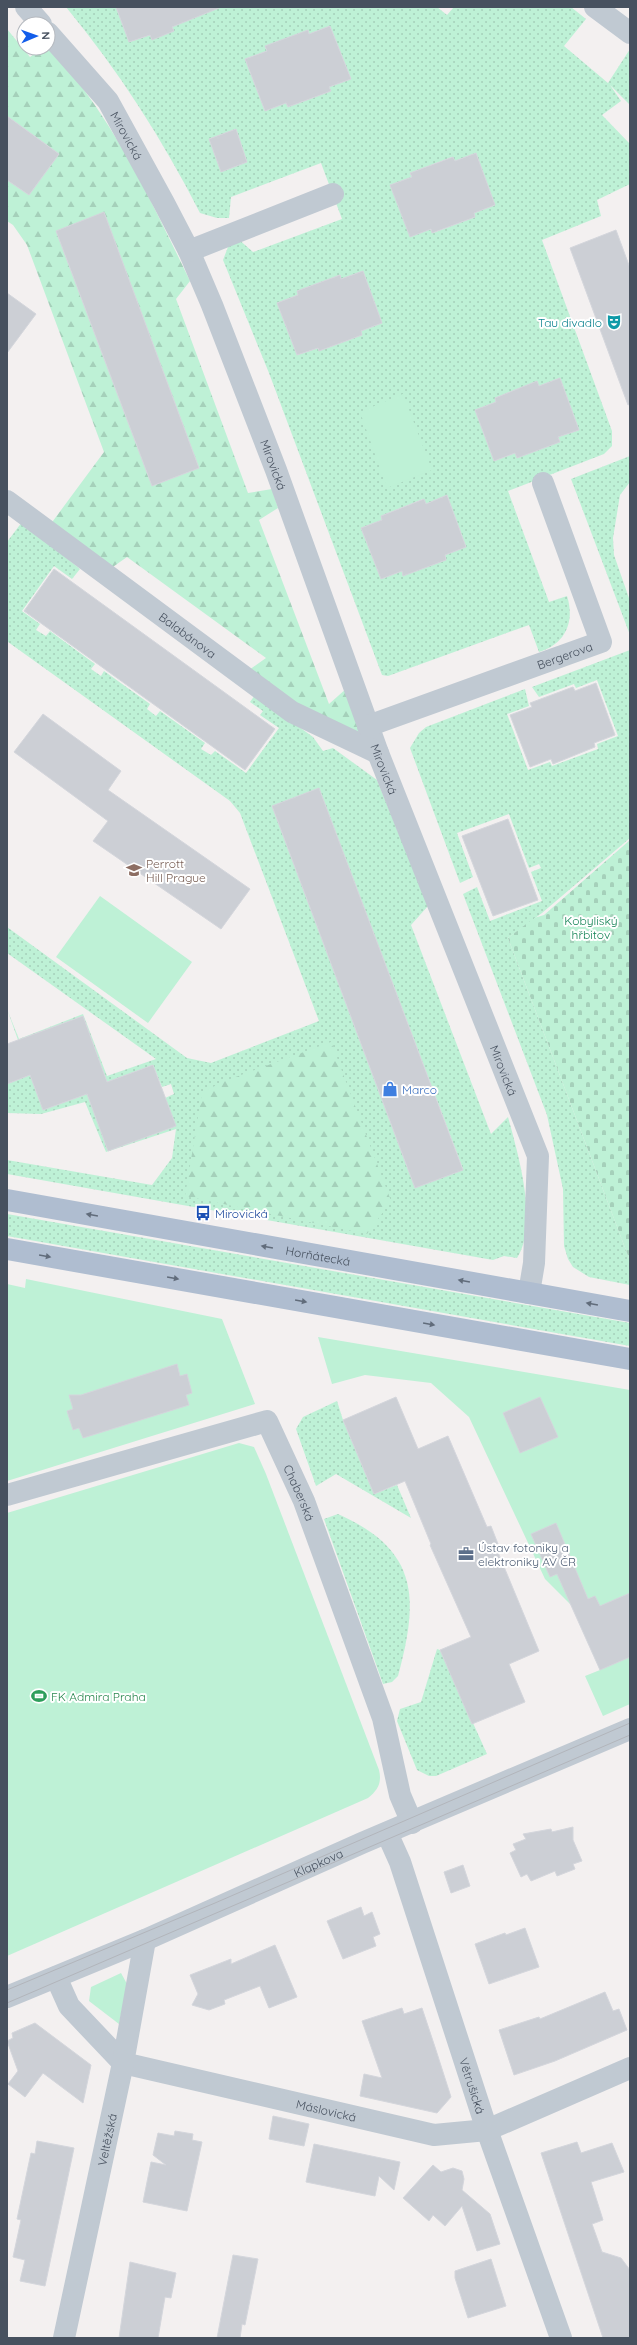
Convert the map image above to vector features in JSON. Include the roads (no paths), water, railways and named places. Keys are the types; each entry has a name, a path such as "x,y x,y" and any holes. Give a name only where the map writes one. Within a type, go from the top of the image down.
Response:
{"main road":[{"name":"Horňátecká","path":"7,1200 630,1311"},
{"path":"7,1249 630,1359"}],"street":[{"path":"26,7 33,16"},
{"path":"595,7 630,33"},
{"name":"Mirovická","path":"56,41 108,101 189,251 276,470 378,753 538,1156 534,1263 529,1293"},
{"path":"189,251 333,194"},
{"name":"Bergerova","path":"368,726 601,642 543,482"},
{"name":"Balabánova","path":"7,501 292,712 378,753"},
{"name":"Chaberská","path":"7,1495 266,1421 304,1501 383,1718 400,1795 412,1823"},
{"name":"Klapkova","path":"7,1998 145,1940 387,1833 630,1729"},
{"name":"Větrušická","path":"387,1833 400,1862 486,2130 561,2338"},
{"name":"Veltěžská","path":"64,2338 122,2063 145,1940"},
{"path":"56,1977 69,2006 122,2063"},
{"name":"Máslovická","path":"122,2063 434,2135 486,2130 630,2068"}],"tram line":[{"path":"7,1990 215,1903 630,1723"},
{"path":"7,2003 630,1735"}],"place":[{"name":"Tau divadlo","path":"614,322"},
{"name":"Perrott Hill Prague","path":"134,870"},
{"name":"Marco","path":"390,1089"},
{"name":"Mirovická","path":"203,1213"},
{"name":"Ústav fotoniky a elektroniky AV ČR","path":"466,1554"},
{"name":"FK Admira Praha","path":"39,1696"}],"park label":[{"name":"Kobyliský hřbitov","path":"591,927"}]}
